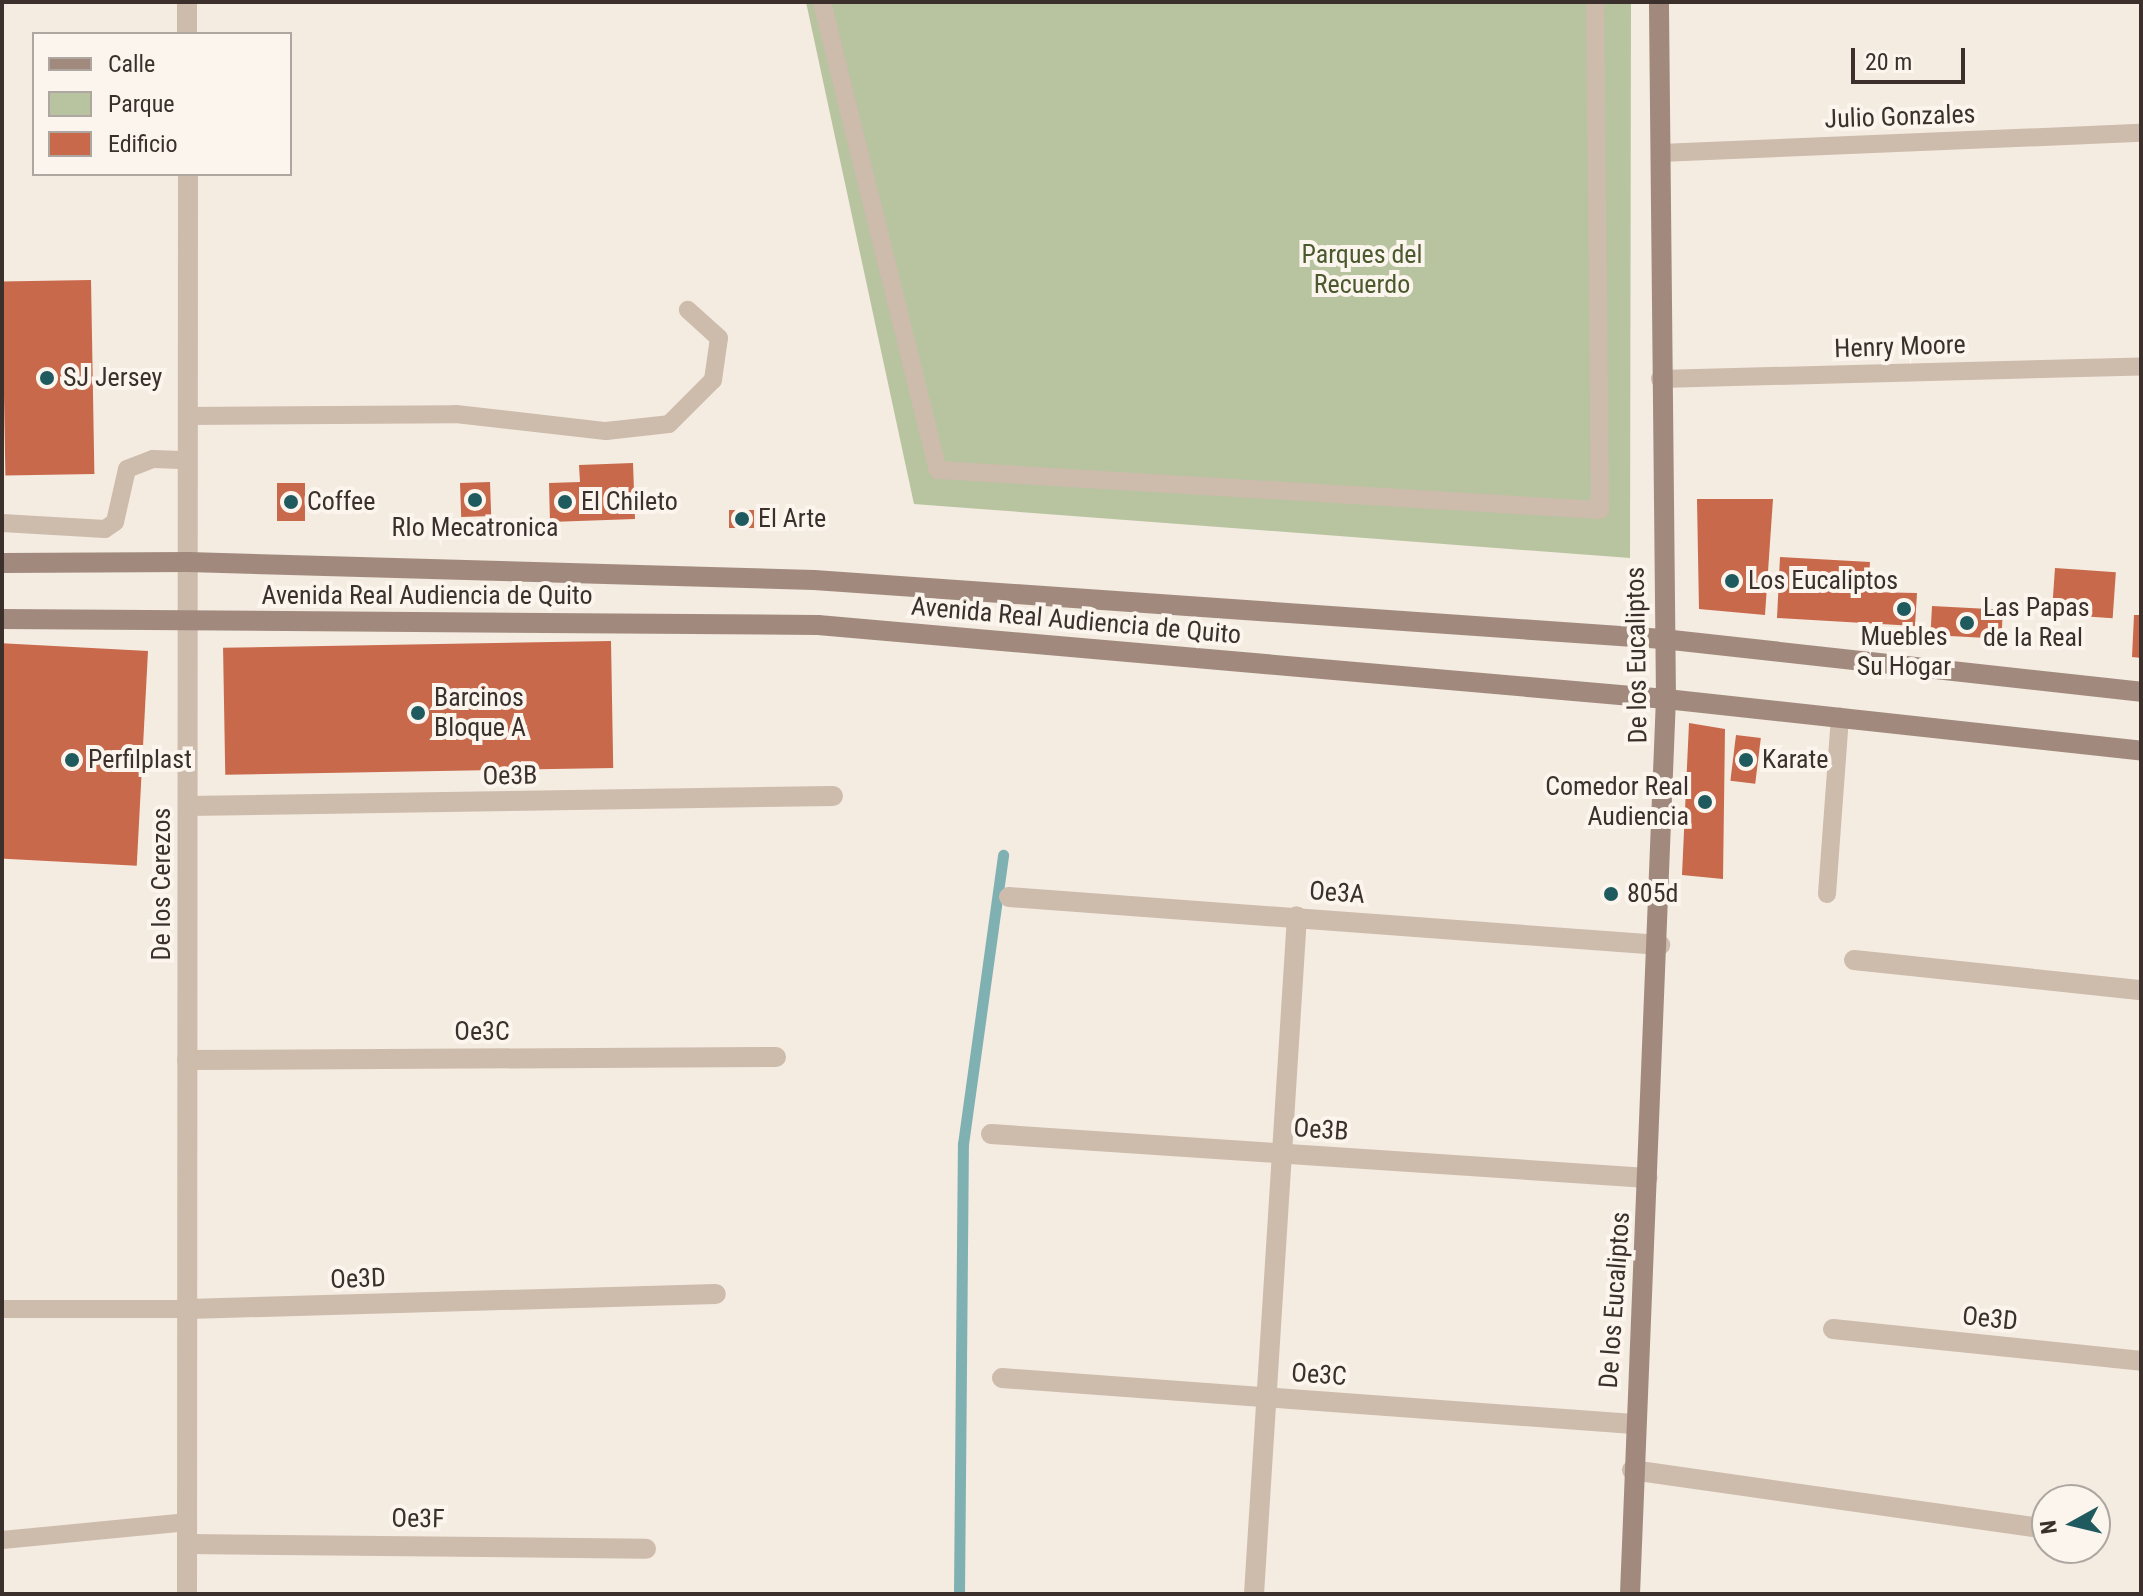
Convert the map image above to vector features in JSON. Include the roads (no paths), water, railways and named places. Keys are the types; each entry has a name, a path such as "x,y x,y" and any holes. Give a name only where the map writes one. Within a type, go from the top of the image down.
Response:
{"main road":[{"name":"De los Eucaliptos","path":"1630,1594 1633,1424 1660,945 1666,699 1660,379 1659,2"},
{"name":"Avenida Real Audiencia de Quito","path":"2,563 188,562 814,580 1663,639 2141,692"},
{"name":"Avenida Real Audiencia de Quito","path":"2,619 818,625 1666,699 2141,751"}],"street":[{"path":"187,2 187,32"},
{"name":"De los Cerezos","path":"187,1594 188,176"},
{"name":"Oe3B","path":"188,806 833,796"},
{"name":"Oe3A","path":"1009,897 1660,945"},
{"path":"1254,1594 1264,1397 1297,916"},
{"path":"1854,960 2141,990"},
{"name":"Oe3C","path":"187,1060 776,1057"},
{"name":"Oe3B","path":"991,1134 1648,1178"},
{"name":"Oe3D","path":"188,1309 716,1294"},
{"name":"Oe3D","path":"1833,1329 2141,1361"},
{"name":"Oe3C","path":"1002,1378 1633,1424"},
{"path":"1632,1470 2031,1527"},
{"name":"Oe3F","path":"188,1544 646,1549"}],"lane":[{"path":"822,2 938,470 1600,510 1595,2"},
{"name":"Julio Gonzales","path":"1660,153 2141,133"},
{"path":"188,416 456,414 606,431 669,424 713,380 719,338 688,310"},
{"name":"Henry Moore","path":"1660,379 2141,366"},
{"path":"2,523 105,529 115,522 127,469 153,459 188,460"},
{"path":"1827,894 1840,716"},
{"name":"Oe3D","path":"2,1309 188,1309"},
{"path":"2,1540 188,1522"}],"waterway":[{"path":"959,1594 963,1144 1003,855"}],"place":[{"name":"SJ Jersey","path":"47,378"},
{"name":"RIo Mecatronica","path":"475,500"},
{"name":"Coffee","path":"291,502"},
{"name":"El Chileto","path":"565,502"},
{"name":"El Arte","path":"742,519"},
{"name":"Los Eucaliptos","path":"1732,581"},
{"name":"Muebles Su Hogar","path":"1904,609"},
{"name":"Las Papas de la Real","path":"1967,623"},
{"name":"Barcinos Bloque A","path":"418,713"},
{"name":"Perfilplast","path":"72,760"},
{"name":"Karate","path":"1746,760"},
{"name":"Comedor Real Audiencia","path":"1705,802"},
{"name":"805d","path":"1611,894"}],"park label":[{"name":"Parques del Recuerdo","path":"1362,270"}]}
